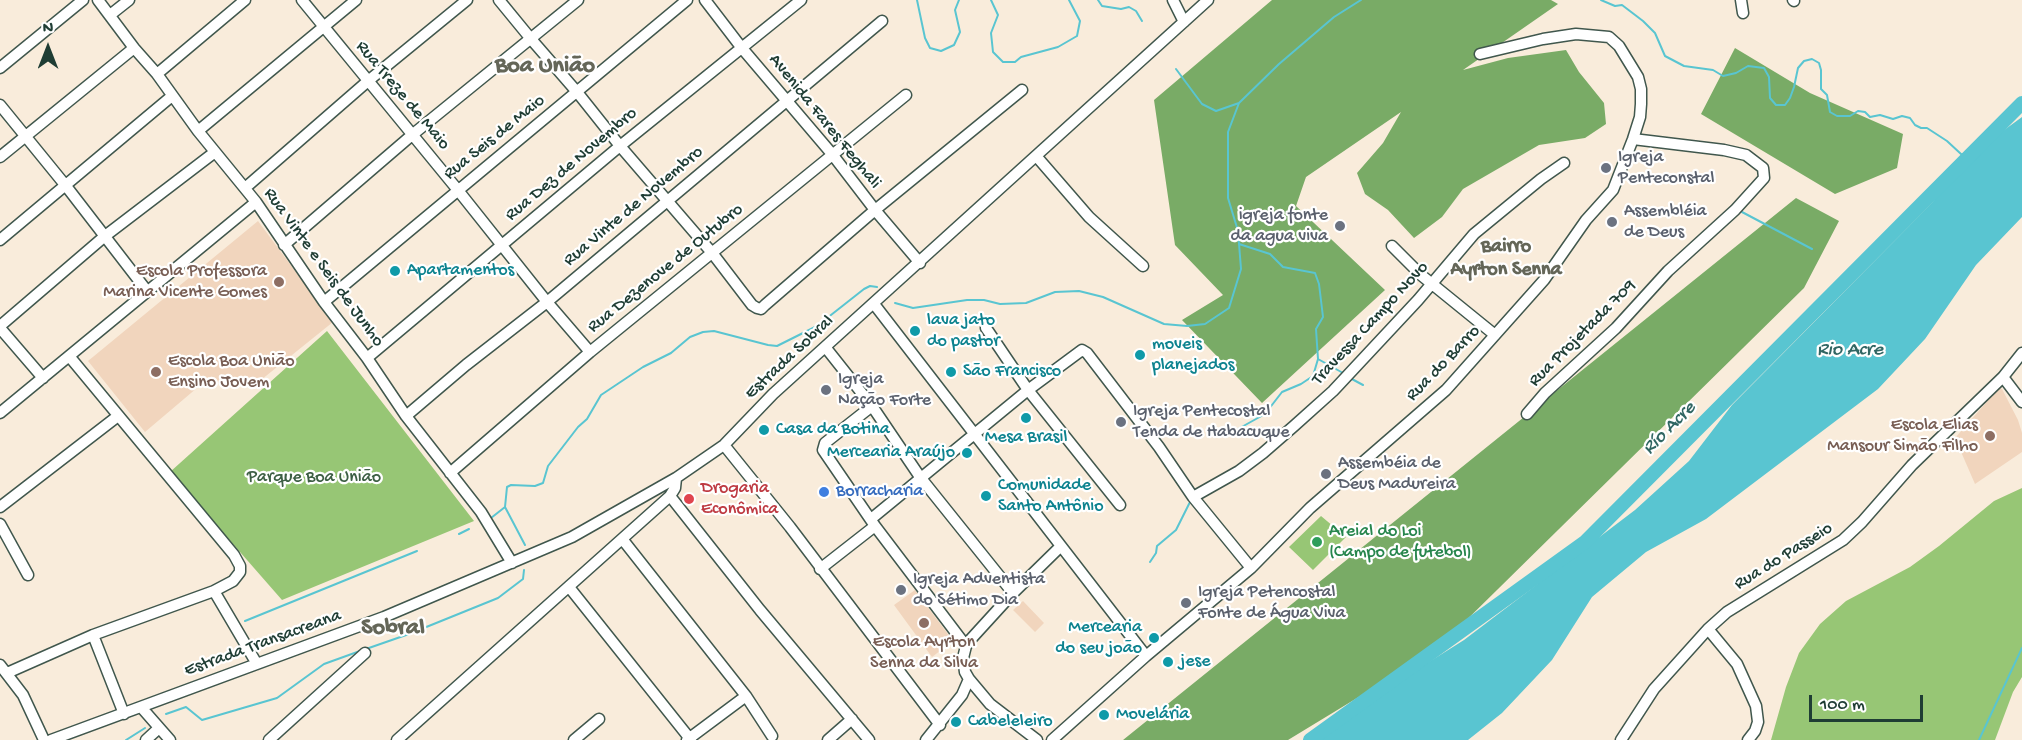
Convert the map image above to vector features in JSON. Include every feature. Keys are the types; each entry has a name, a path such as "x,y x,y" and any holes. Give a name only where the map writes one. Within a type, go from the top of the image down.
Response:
{"street":[{"path":"0,68 83,0"},
{"name":"Rua Vinte e Seis de Junho","path":"98,0 157,74 198,131 256,202 406,416 481,512 512,562"},
{"path":"110,15 129,0"},
{"path":"157,74 245,0"},
{"name":"Rua Treze de Maio","path":"302,0 590,352"},
{"path":"198,131 356,0"},
{"path":"244,188 368,81 467,0"},
{"path":"500,0 620,146 713,254 752,305 762,309 875,210 1022,90"},
{"path":"284,245 412,135 578,0"},
{"name":"Rua Seis de Maio","path":"324,302 687,0"},
{"name":"Avenida Fares Feghali","path":"705,0 741,47 920,263"},
{"name":"Rua Dez de Novembro","path":"367,358 620,146 801,0"},
{"path":"1173,0 1184,22"},
{"name":"Estrada Sobral","path":"676,478 724,445 773,394 1208,0"},
{"path":"1741,0 1743,13"},
{"name":"Rua Vinte de Novembro","path":"406,416 466,364 547,302 882,21"},
{"name":"Rua do Barro","path":"1052,740 1146,656 1251,568 1310,508 1446,390 1544,280 1586,220 1613,190 1640,117 1641,89 1638,77 1626,54 1609,37 1576,34 1543,39 1480,54"},
{"path":"0,157 134,48"},
{"path":"0,240 172,96"},
{"name":"Rua Dezenove de Outubro","path":"450,473 590,352 906,96"},
{"path":"0,105 147,291"},
{"name":"Rua Projetada 709","path":"1527,414 1545,393 1616,328 1668,271 1735,210 1764,178 1763,168 1746,155 1724,150 1633,140"},
{"path":"43,378 0,327 105,236 215,152"},
{"path":"1037,157 1089,217 1143,266"},
{"name":"Travessa Campo Novo","path":"1193,497 1239,471 1263,453 1333,391 1432,284 1474,234 1564,163"},
{"path":"0,413 256,202"},
{"path":"1392,246 1411,267 1495,335"},
{"path":"874,304 1146,656"},
{"path":"986,328 1028,390 1120,505"},
{"path":"826,348 872,406 920,477 1013,593"},
{"path":"820,569 920,477 1028,390 1082,350 1087,353 1160,447 1193,497 1251,568"},
{"name":"Rua do Passeio","path":"1621,740 1654,689 1708,629 1728,612 1844,540 1912,465 2003,377 2022,353"},
{"path":"44,740 23,695 3,669 214,591 239,576 240,566 234,555 69,356"},
{"path":"2003,377 2022,402"},
{"path":"872,406 823,447 832,464 873,522 966,646"},
{"path":"0,507 118,416"},
{"path":"724,445 790,527 940,725"},
{"path":"398,740 670,496 675,488 676,478"},
{"name":"Estrada Transacreana","path":"51,740 384,618 572,537 676,478"},
{"path":"670,496 760,610 869,740"},
{"path":"0,524 28,575"},
{"path":"623,540 746,696 772,736"},
{"path":"1037,740 990,704 967,675 963,658 966,646 1013,593 1061,546"},
{"path":"569,587 689,739 746,696"},
{"path":"214,591 257,664"},
{"path":"1708,629 1737,664 1756,705 1758,722 1748,740"},
{"path":"93,635 124,714"},
{"path":"269,740 365,653"},
{"path":"926,740 962,695 967,675"},
{"path":"141,707 170,740"},
{"path":"574,740 598,719"},
{"path":"828,740 852,719"},
{"path":"146,740 159,728"}],"shaded area":[{"path":"258,221 333,322 256,384 204,382 145,432 88,361"},
{"name":"Escola Elias Mansour Simão Filho","path":"1999,388 2002,389 2018,420 2022,433 2022,452 1975,484 1955,438"},
{"name":"Escola Ayrton Senna da Silva","path":"915,590 953,641 932,657 894,605"},
{"path":"1023,601 1044,623 1035,632 1013,610"}],"green space":[{"path":"1272,0 1551,0 1558,4 1463,70 1508,58 1566,50 1579,72 1604,103 1606,124 1585,138 1539,145 1463,189 1442,217 1414,238 1388,210 1365,194 1357,173 1383,143 1401,112 1306,177 1296,206 1385,290 1262,403 1182,320 1223,295 1175,245 1154,100"},
{"path":"1735,48 1810,93 1903,134 1897,168 1835,194 1701,114"},
{"path":"1796,198 1839,221 1804,288 1436,650 1288,740 1123,740"},
{"name":"Parque Boa União","path":"327,331 474,521 282,600 170,472"},
{"path":"2022,488 2022,677 2013,692 1995,740 1771,740 1786,687 1799,653 1820,624 1846,601 1910,567 1994,501"},
{"name":"Areial do Loi (Campo de futebol)","path":"1321,516 1346,537 1313,570 1289,547"}],"water":[{"name":"Rio Acre","path":"2022,117 2022,217 1976,265 1925,339 1878,389 1706,519 1646,552 1592,597 1552,660 1502,713 1468,740 1305,740 1464,640 1635,510 1689,461 1732,405 1932,203 1970,155"}],"waterway":[{"path":"917,0 925,38 930,48 941,51 954,45 960,32 955,10 959,0"},
{"path":"991,0 998,15 991,33 993,52 1003,62 1015,62 1021,57 1058,47 1077,36 1080,21 1069,0"},
{"path":"1098,0 1102,6 1121,9 1129,7 1136,11 1142,21"},
{"path":"895,303 913,308 967,300 984,300 1000,304 1026,303 1055,292 1079,291 1103,297 1164,324 1187,326 1205,324 1229,308 1241,269 1238,231 1228,198 1228,132 1239,103 1279,64 1334,17 1361,0"},
{"path":"1601,0 1615,6 1622,5 1643,21 1655,33 1665,56 1684,66 1713,70 1723,76 1736,73 1748,66 1764,68 1769,77 1770,98 1776,105 1785,105 1794,87 1798,68 1804,61 1812,59 1819,63 1821,89 1827,95 1830,112 1837,116 1850,116 1858,111 1865,112 1870,117 1880,115 1893,119 1902,116 1910,118 1915,125 1927,128 1947,141 1961,154 1970,155"},
{"path":"1176,69 1202,104 1216,111 1239,103"},
{"name":"Río Acre","path":"1310,740 1585,542 2022,103"},
{"path":"1742,212 1812,249"},
{"path":"1238,429 1265,414 1282,392 1313,376 1318,359 1316,329 1323,317 1319,284 1315,273 1283,267 1270,254 1239,244"},
{"path":"525,545 505,507 507,487 511,485 535,486 543,483 548,466 578,427 587,419 601,395 643,367 671,353 690,337 714,331 777,346 817,326 864,289 870,286 877,287"},
{"path":"1318,359 1343,373"},
{"path":"1350,378 1363,385"},
{"path":"1150,562 1156,553 1157,546 1176,530 1190,502"},
{"path":"491,518 505,507"},
{"path":"459,534 469,529"},
{"path":"245,621 417,551"},
{"path":"366,649 498,598 523,579 524,570"},
{"path":"1979,740 2022,648"},
{"path":"166,714 186,707 202,720 277,698 324,664 360,651"},
{"path":"126,740 145,728"}],"place":[{"name":"Igreja Penteconstal","path":"1606,168"},
{"name":"Assembléia de Deus","path":"1612,222"},
{"name":"igreja fonte da agua viva","path":"1340,226"},
{"name":"Apartamentos","path":"395,271"},
{"name":"Escola Professora Marina Vicente Gomes","path":"279,282"},
{"name":"lava jato do pastor","path":"915,331"},
{"name":"moveis planejados","path":"1140,355"},
{"name":"Escola Boa União Ensino Jovem","path":"156,372"},
{"name":"São Francisco","path":"951,372"},
{"name":"Igreja Nação Forte","path":"826,390"},
{"name":"Mesa Brasil","path":"1026,418"},
{"name":"Igreja Pentecostal Tenda de Habacuque","path":"1121,422"},
{"name":"Casa da Botina","path":"764,430"},
{"name":"Escola Elias Mansour Simão Filho","path":"1990,436"},
{"name":"Mercearia Araújo","path":"967,453"},
{"name":"Assembéia de Deus Madureira","path":"1326,474"},
{"name":"Borracharia","path":"824,492"},
{"name":"Comunidade Santo Antônio","path":"986,496"},
{"name":"Drogaria Econômica","path":"689,499"},
{"name":"Areial do Loi (Campo de futebol)","path":"1317,542"},
{"name":"Igreja Adventista do Sétimo Dia","path":"901,590"},
{"name":"Igreja Petencostal Fonte de Água Viva","path":"1186,603"},
{"name":"Escola Ayrton Senna da Silva","path":"924,623"},
{"name":"Mercearia do seu joão","path":"1154,638"},
{"name":"jese","path":"1168,662"},
{"name":"Movelária","path":"1104,715"},
{"name":"Cabeleleiro","path":"956,722"}],"district":[{"name":"Boa União","path":"545,67"},
{"name":"Bairro Ayrton Senna","path":"1506,260"},
{"name":"Sobral","path":"393,629"}]}
